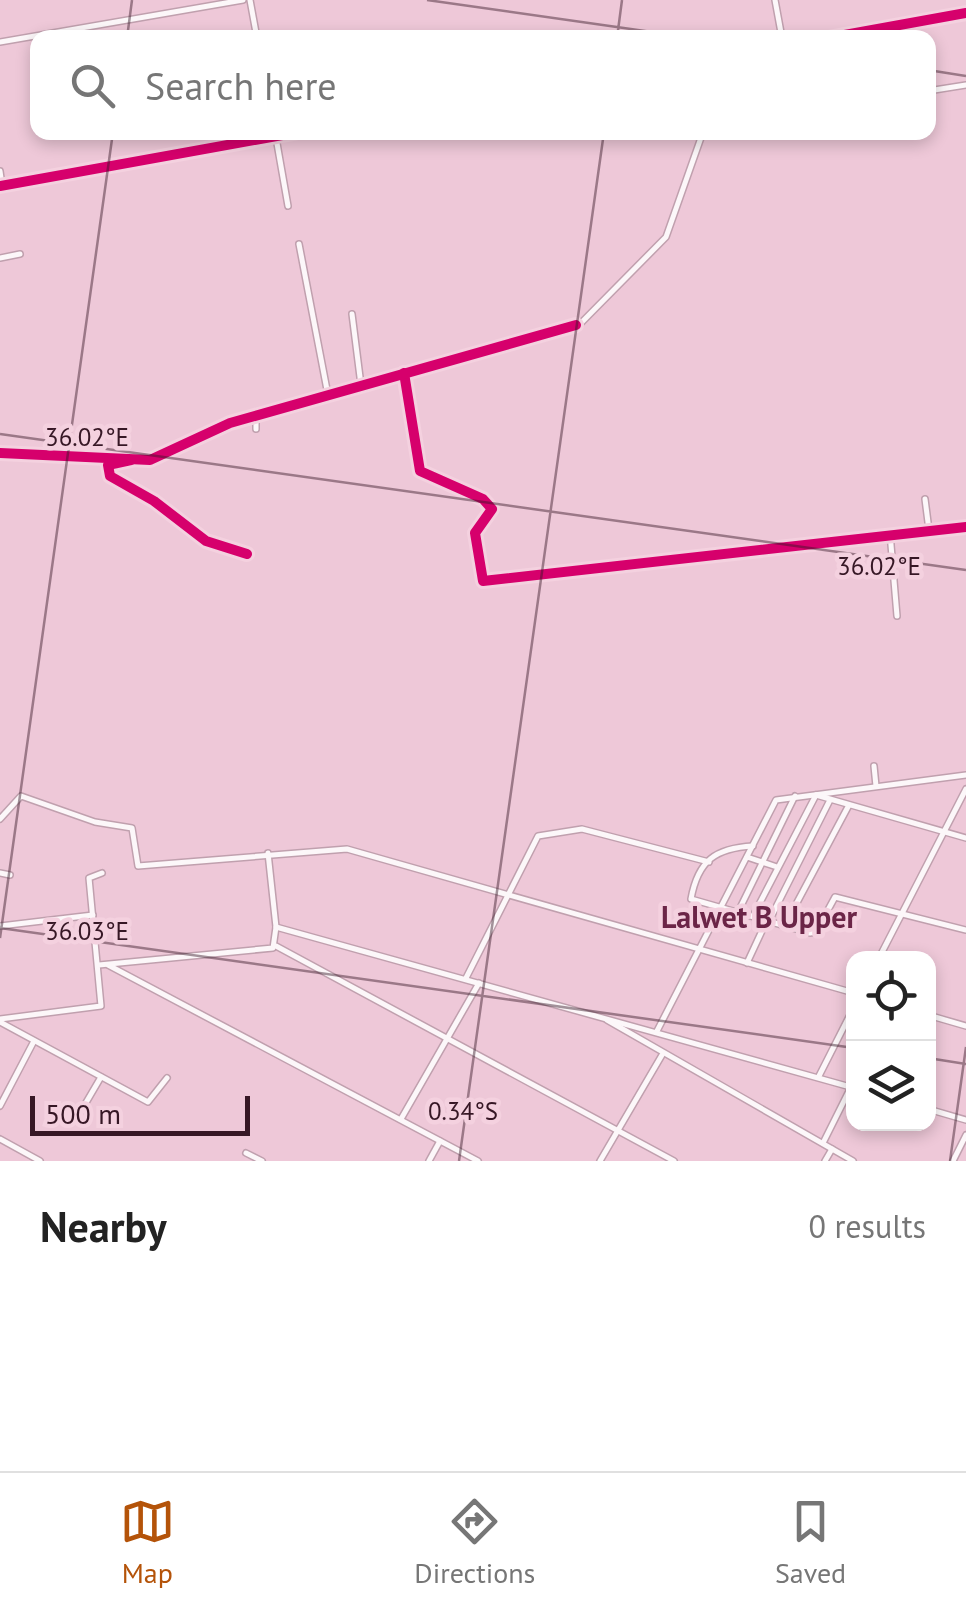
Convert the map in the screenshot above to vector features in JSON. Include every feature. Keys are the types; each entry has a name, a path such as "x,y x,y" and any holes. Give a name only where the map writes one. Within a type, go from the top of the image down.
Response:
{"street":[{"path":"71,30 247,0 255,30"},
{"path":"775,0 781,30"},
{"path":"872,30 966,13"},
{"path":"0,42 30,37"},
{"path":"936,90 966,85"},
{"path":"0,171 1,185 248,140"},
{"path":"276,140 288,206"},
{"path":"0,453 158,458 256,415 584,321 666,237 700,140"},
{"path":"299,244 328,395"},
{"path":"0,258 20,254"},
{"path":"352,314 361,386"},
{"path":"404,372 420,471 483,499 492,508 475,532 483,580 966,527"},
{"path":"256,415 256,430"},
{"path":"133,459 108,465 110,476 154,501 206,542 247,554"},
{"path":"925,498 929,530"},
{"path":"890,533 897,616"},
{"path":"874,766 876,786"},
{"path":"657,1032 773,803 795,796 966,775"},
{"path":"883,951 966,789"},
{"path":"815,794 966,838"},
{"path":"753,916 815,794"},
{"path":"0,819 20,796 90,821 132,828 138,866 347,849 846,992"},
{"path":"738,912 795,796"},
{"path":"747,963 830,800"},
{"path":"785,926 849,805"},
{"path":"466,978 535,838 541,835 582,829 709,862"},
{"path":"753,846 722,848 709,862 691,898 816,932 835,897 966,930"},
{"path":"268,853 276,946"},
{"path":"747,857 778,867"},
{"path":"795,869 810,875"},
{"path":"0,873 10,875"},
{"path":"0,1020 99,1008 88,878 102,874"},
{"path":"0,926 93,915"},
{"path":"276,927 846,1086"},
{"path":"98,965 276,946 674,1161"},
{"path":"108,965 478,1161"},
{"path":"400,1120 479,983"},
{"path":"936,1017 966,1026"},
{"path":"605,1018 662,1055 853,1161"},
{"path":"0,1020 148,1102 167,1078"},
{"path":"819,1076 846,1023"},
{"path":"0,1106 34,1041"},
{"path":"600,1161 662,1055"},
{"path":"77,1118 101,1077"},
{"path":"823,1144 846,1100"},
{"path":"936,1111 966,1120"},
{"path":"952,1161 966,1135"},
{"path":"0,1139 40,1161"},
{"path":"429,1161 440,1141"},
{"path":"825,1161 832,1149"},
{"path":"246,1153 262,1161"}],"cycle path":[{"path":"872,30 966,13"},
{"path":"0,186 255,140"},
{"path":"0,453 150,460 230,423 576,325"},
{"path":"404,373 420,471 483,499 492,509 475,533 483,581 966,527"},
{"path":"131,460 108,465 110,476 154,501 206,541 247,554"}],"district":[{"name":"Lalwet B Upper","path":"759,918"}]}
